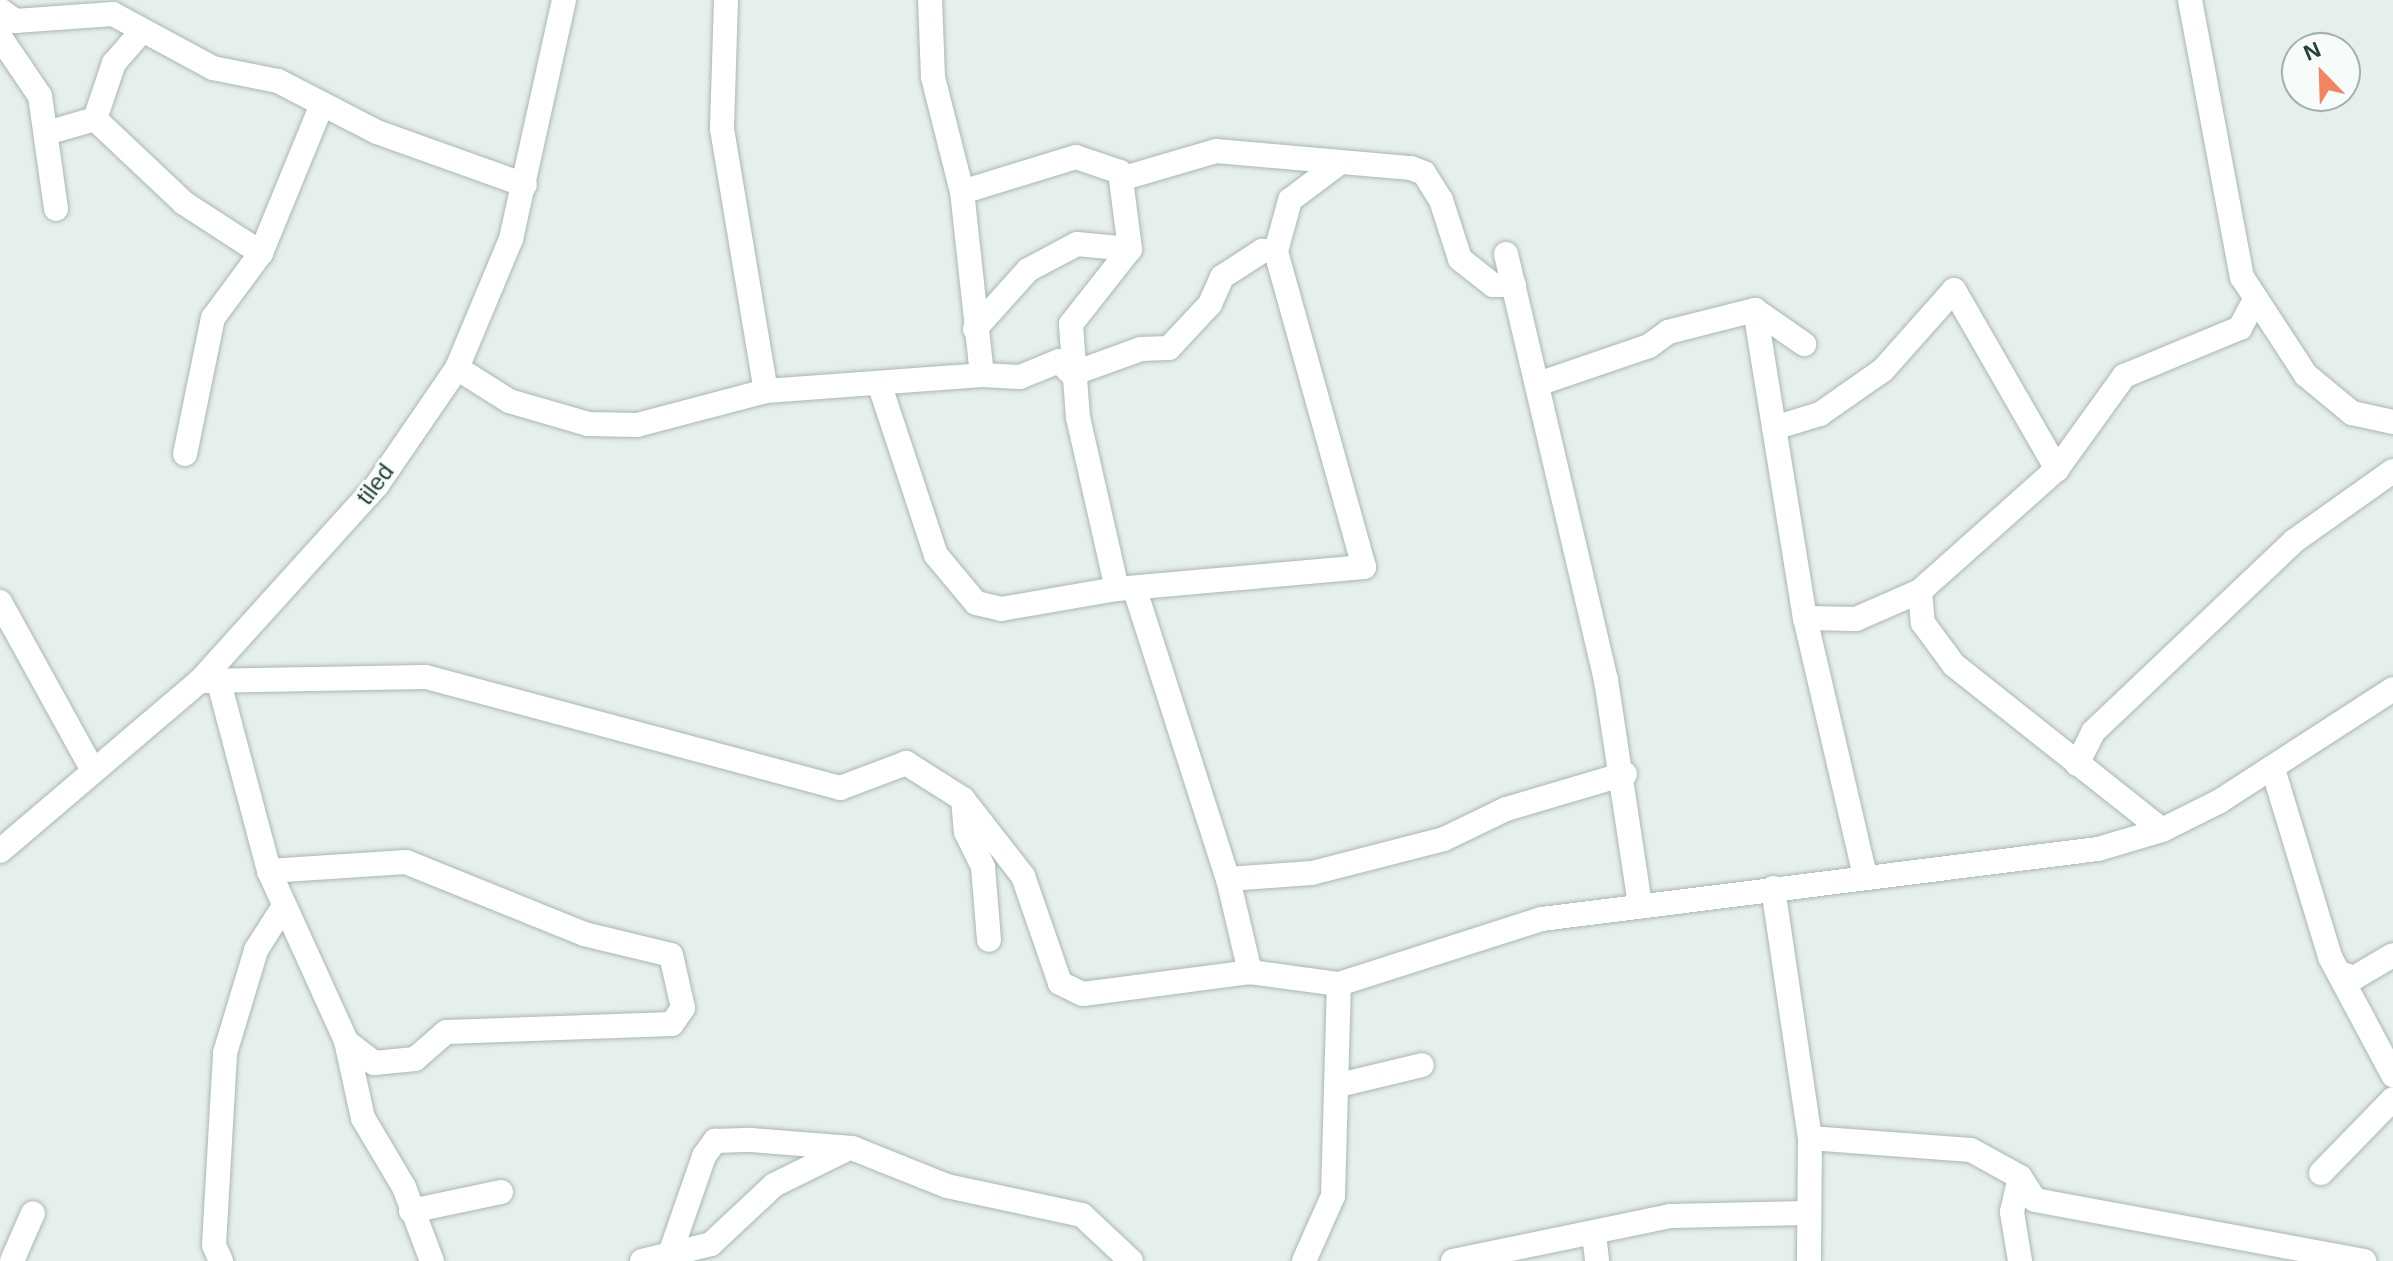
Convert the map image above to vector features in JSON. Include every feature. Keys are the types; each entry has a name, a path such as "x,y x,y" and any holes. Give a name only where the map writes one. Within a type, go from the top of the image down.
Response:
{"street":[{"name":"tiled","path":"0,851 92,769 209,680 377,485 457,368 511,239 564,0"},
{"path":"726,0 722,129 766,391"},
{"path":"930,0 933,77 962,192 982,375"},
{"path":"2190,0 2230,236 2255,300 2306,375 2352,413 2393,422"},
{"path":"0,10 15,21 112,7 140,33 213,68 278,81 321,107 525,185"},
{"path":"95,119 114,63 140,33"},
{"path":"0,37 40,96 50,132 56,209"},
{"path":"185,454 204,342 261,253 321,107"},
{"path":"50,132 95,119"},
{"path":"95,119 184,203 261,253"},
{"path":"962,192 1076,157 1124,178 1216,151 1424,173 1448,217 1460,259 1493,285 1514,285"},
{"path":"879,383 936,555 976,603 1001,609 1126,590 1364,567 1276,251 1290,200 1338,164"},
{"path":"1124,178 1130,249 1071,324 1072,374 1126,590 1228,879 1250,972"},
{"path":"975,329 1028,270 1077,244 1130,249"},
{"path":"1072,374 1141,349 1169,348 1229,271 1276,251"},
{"path":"1506,254 1625,774 1640,904"},
{"path":"1774,428 1820,414 1883,370 1954,290 2057,469"},
{"path":"1805,618 1856,619 1920,591 2057,469 2124,376 2240,328 2255,300"},
{"path":"1538,384 1649,346 1668,332 1755,310 1804,344"},
{"path":"1755,310 1805,618 1865,875"},
{"path":"457,368 509,401 588,424 637,425 766,391 982,375 1020,377 1059,361 1072,374"},
{"path":"2077,764 2093,732 2294,541 2393,471"},
{"path":"1920,591 1923,623 1954,665 2162,830"},
{"path":"0,602 92,769"},
{"path":"432,1261 411,1211 363,1118 346,1041 269,871 209,680 426,677 840,788 906,763 963,799 1023,876 1045,954 1071,993 1250,972 1339,984 1542,919 1865,875 2098,849 2162,830 2273,769 2393,689"},
{"path":"2273,769 2303,858 2311,908 2393,1075"},
{"path":"1228,879 1312,873 1444,839 1506,809 1625,774"},
{"path":"963,799 966,832 983,867 989,940"},
{"path":"269,871 406,862 584,934 671,955 683,1008 672,1024 446,1032 415,1059 374,1063 346,1041"},
{"path":"1773,888 1810,1138 1809,1261"},
{"path":"221,1261 214,1245 225,1053 256,950 284,906"},
{"path":"2342,974 2354,978 2393,955"},
{"path":"1304,1261 1333,1196 1339,1085 1339,984"},
{"path":"1339,1085 1422,1065"},
{"path":"2321,1173 2393,1099"},
{"path":"1810,1138 1971,1150 2020,1177 2035,1200 2243,1251 2364,1261"},
{"path":"671,1251 688,1189 715,1141 852,1148 947,1186 1082,1215 1131,1261"},
{"path":"642,1261 671,1251 711,1244 774,1185 852,1148"},
{"path":"2020,1177 2012,1212 2020,1261"},
{"path":"411,1211 501,1192"},
{"path":"12,1261 33,1213"},
{"path":"1453,1261 1594,1235 1670,1216 1807,1213"},
{"path":"1594,1235 1597,1261"}]}
